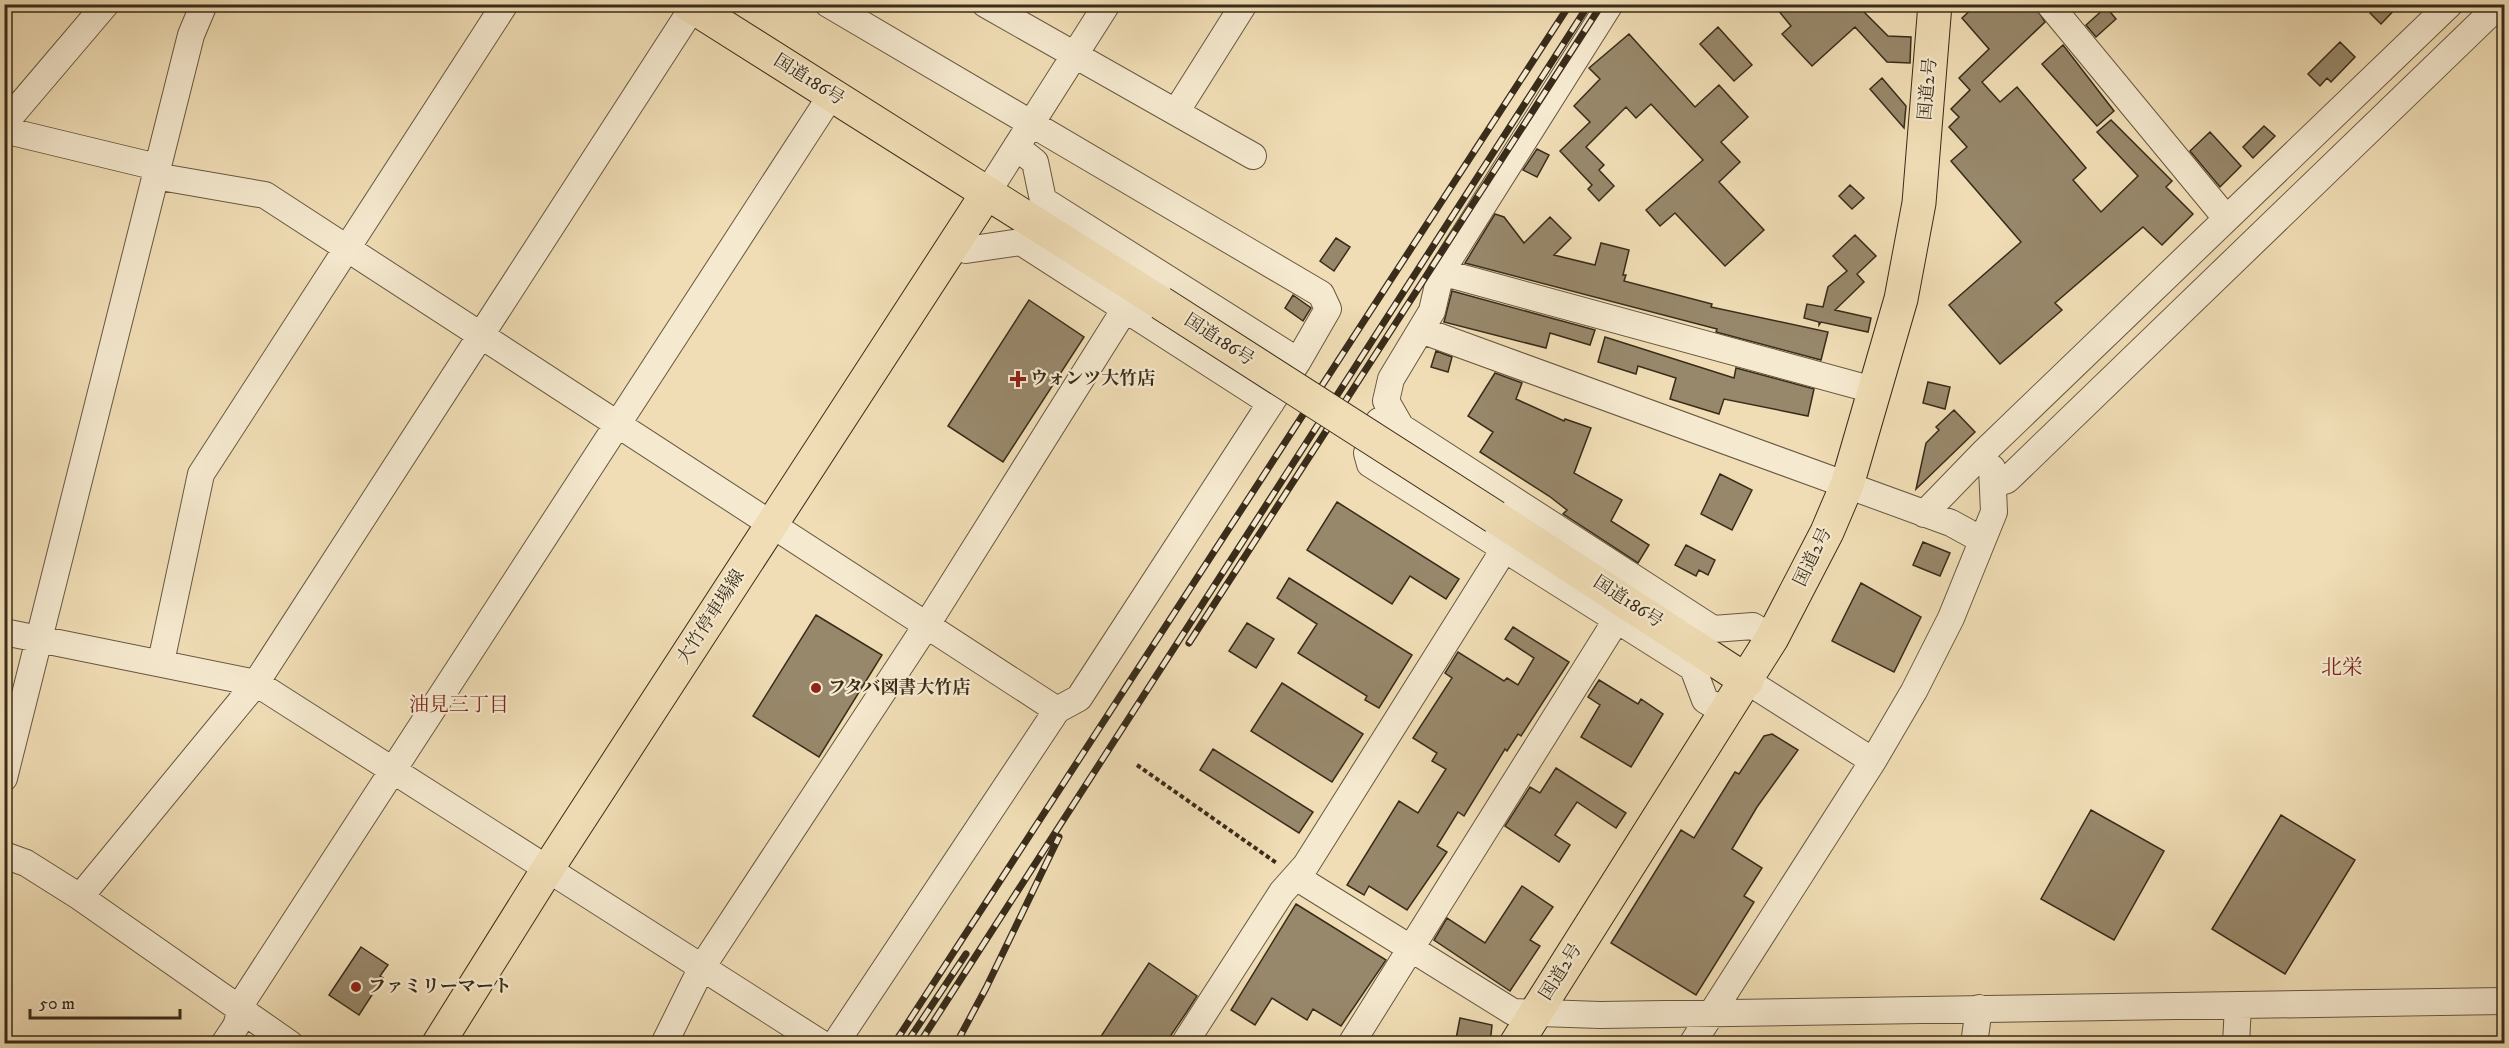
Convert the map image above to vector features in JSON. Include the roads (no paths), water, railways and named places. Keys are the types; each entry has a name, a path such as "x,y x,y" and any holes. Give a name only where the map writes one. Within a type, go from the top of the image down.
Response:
{"highway":[{"name":"国道2号","path":"1516,1044 1725,712 1747,681 1772,638 1827,531 1847,485 1877,391 1901,299 1919,202 1935,4"},
{"name":"国道186号","path":"692,6 1167,307 1747,681"}],"main road":[{"name":"大竹停車場線","path":"438,1044 547,870 987,193"}],"street":[{"path":"106,4 4,123 12,132 156,171 265,195 1057,710"},
{"path":"4,778 191,35 204,4"},
{"path":"161,662 201,474 505,4"},
{"path":"828,4 1321,294 1328,309 1298,361 1078,698 1057,710 835,1044"},
{"path":"985,4 1253,156"},
{"path":"987,193 1107,4"},
{"path":"1176,112 1244,4"},
{"path":"1610,4 1441,272 1432,311 1391,379 1386,401 1367,453 1370,464 1693,668 1705,700 1725,712"},
{"path":"2049,4 2226,218"},
{"path":"1924,514 1985,451 2450,4"},
{"path":"1995,484 2007,480 2500,4"},
{"path":"80,897 256,683 482,337 692,6"},
{"path":"224,1044 236,1026 245,998 832,94"},
{"path":"1016,147 1035,162 1043,200 1167,307 1271,403"},
{"path":"954,244 966,250 1021,242 1125,309 1167,307 1298,361"},
{"path":"1441,272 1877,391"},
{"path":"664,1044 702,967 926,626 1125,309"},
{"path":"1421,330 1951,523 1982,540"},
{"path":"1386,401 1401,427 1713,629 1753,626 1772,638"},
{"path":"1692,1044 1873,760 1914,691 1951,618 1994,512 1995,484 1992,466 1985,451"},
{"path":"1184,1044 1282,892 1306,865 1505,548"},
{"path":"1351,1044 1617,619"},
{"path":"4,632 39,637 256,683 822,1044"},
{"path":"1747,681 1873,760"},
{"path":"4,855 26,863 80,897 290,1044"},
{"path":"1296,876 1513,1011 1709,1014 2505,1001"},
{"path":"2236,1044 2238,1005"},
{"path":"1974,1044 1979,1008"}],"railway":[{"path":"894,1044 1570,4"},
{"path":"919,1044 1589,4"},
{"path":"1189,643 1602,4"},
{"path":"956,1044 986,988 1059,837"},
{"path":"906,1044 966,954"}],"place":[{"name":"ウォンツ大竹店","path":"1018,379"},
{"name":"フタバ図書大竹店","path":"816,688"},
{"name":"ファミリーマート","path":"356,987"}],"district":[{"name":"北栄","path":"2342,668"},
{"name":"油見三丁目","path":"459,705"}]}
